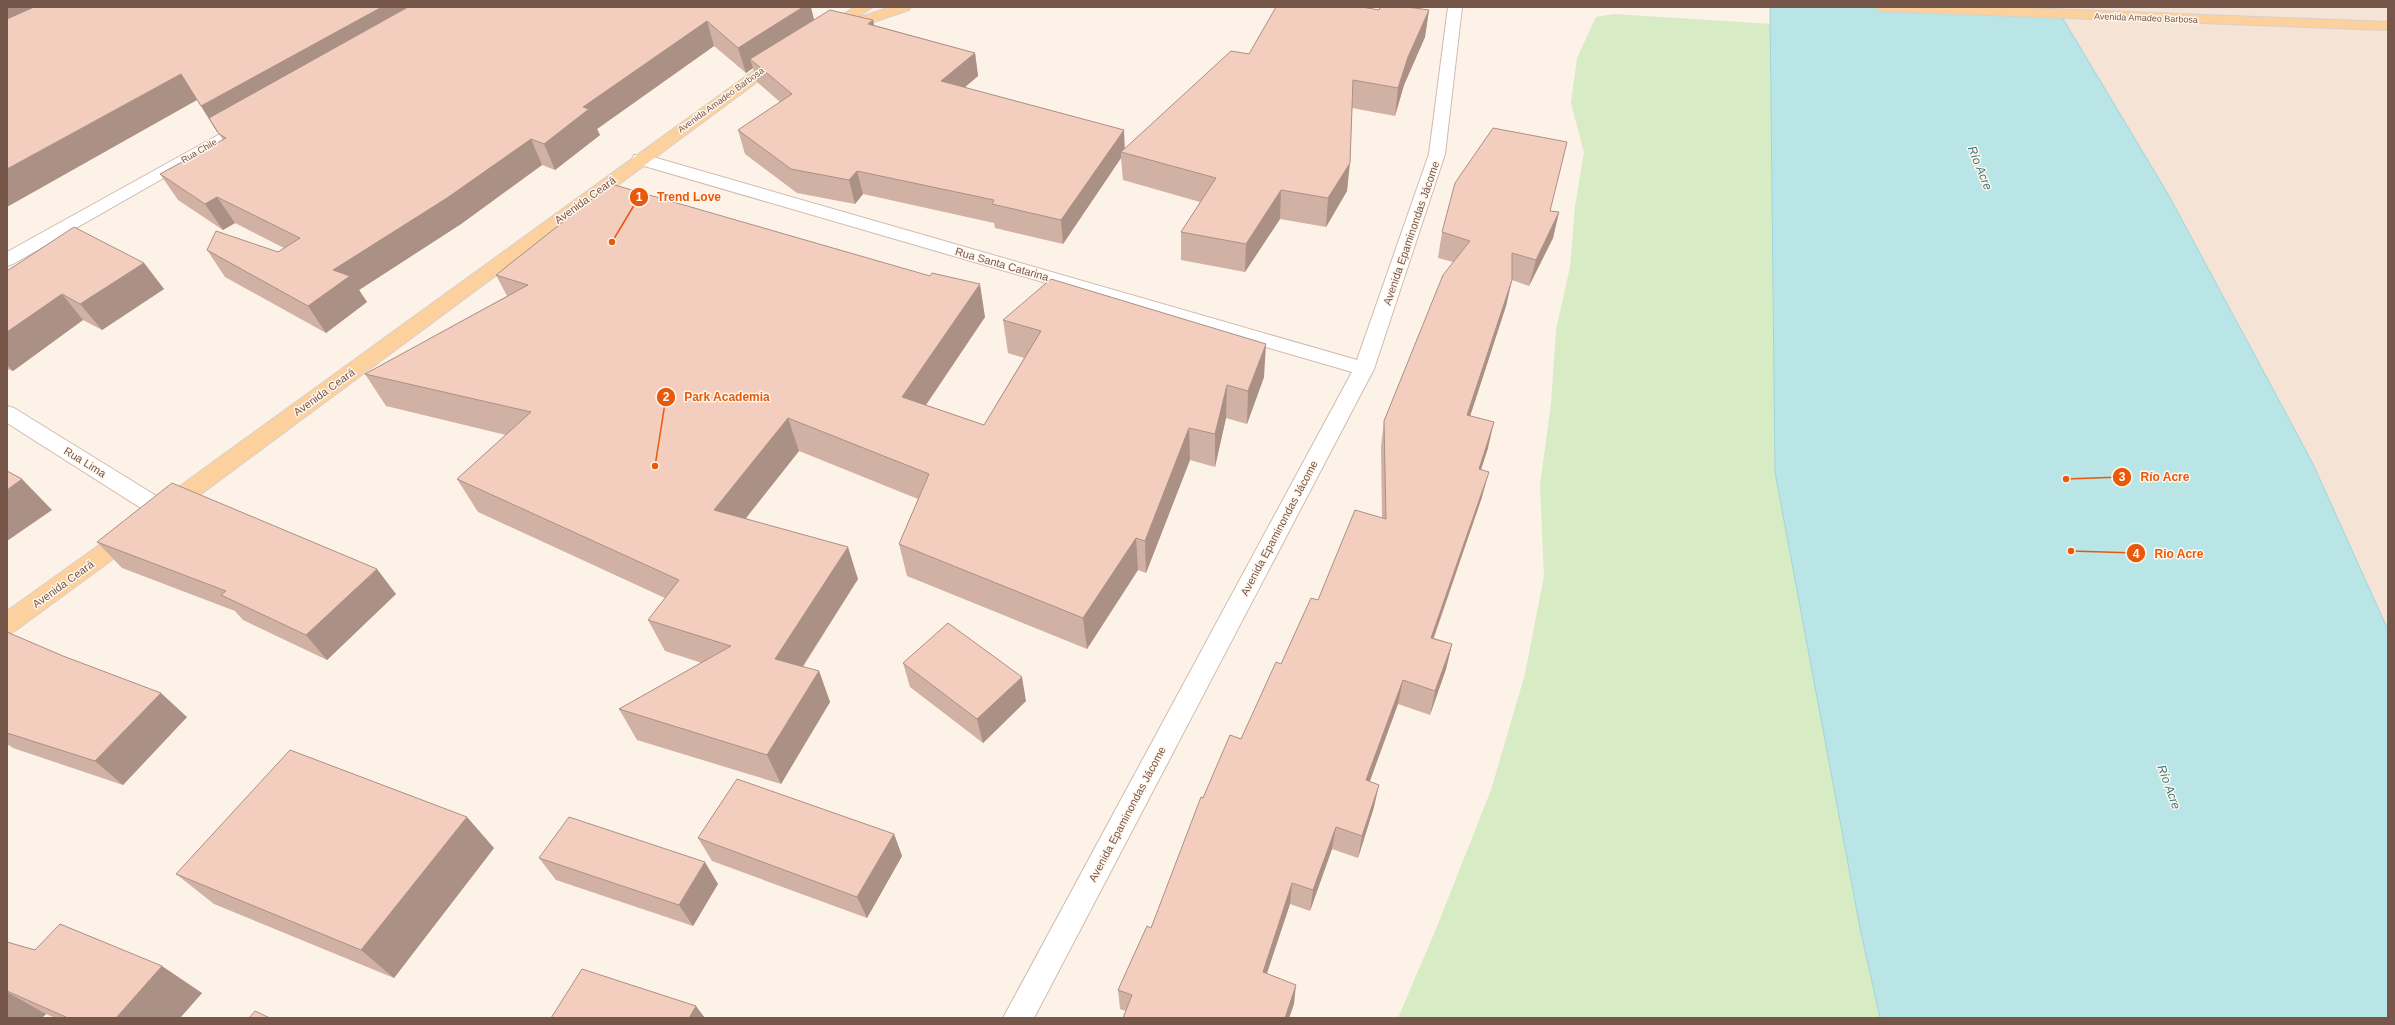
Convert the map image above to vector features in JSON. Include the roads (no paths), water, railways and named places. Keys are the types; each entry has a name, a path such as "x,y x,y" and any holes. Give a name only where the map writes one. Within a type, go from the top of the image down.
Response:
{"main road":[{"path":"866,7 815,37 904,7"},
{"name":"Avenida Amadeo Barbosa","path":"1880,7 2388,26"},
{"name":"Avenida Amadeo Barbosa","path":"640,159 790,51"},
{"name":"Avenida Ceará","path":"7,624 640,159"}],"street":[{"name":"Avenida Epaminondas Jácome","path":"1018,1018 1364,369 1438,154 1455,7"},
{"name":"Rua Chile","path":"7,260 261,116"},
{"name":"Rua Santa Catarina","path":"640,159 1364,369"},
{"name":"Rua Lima","path":"7,413 163,510"}],"water":[{"path":"1770,7 2056,7 2168,194 2288,417 2313,464 2388,630 2388,1018 1880,1018 1860,928 1775,472"}],"place":[{"name":"Trend Love","path":"612,242"},
{"name":"Park Academia","path":"655,466"},
{"name":"Río Acre","path":"2066,479"},
{"name":"Rio Acre","path":"2071,551"}]}
